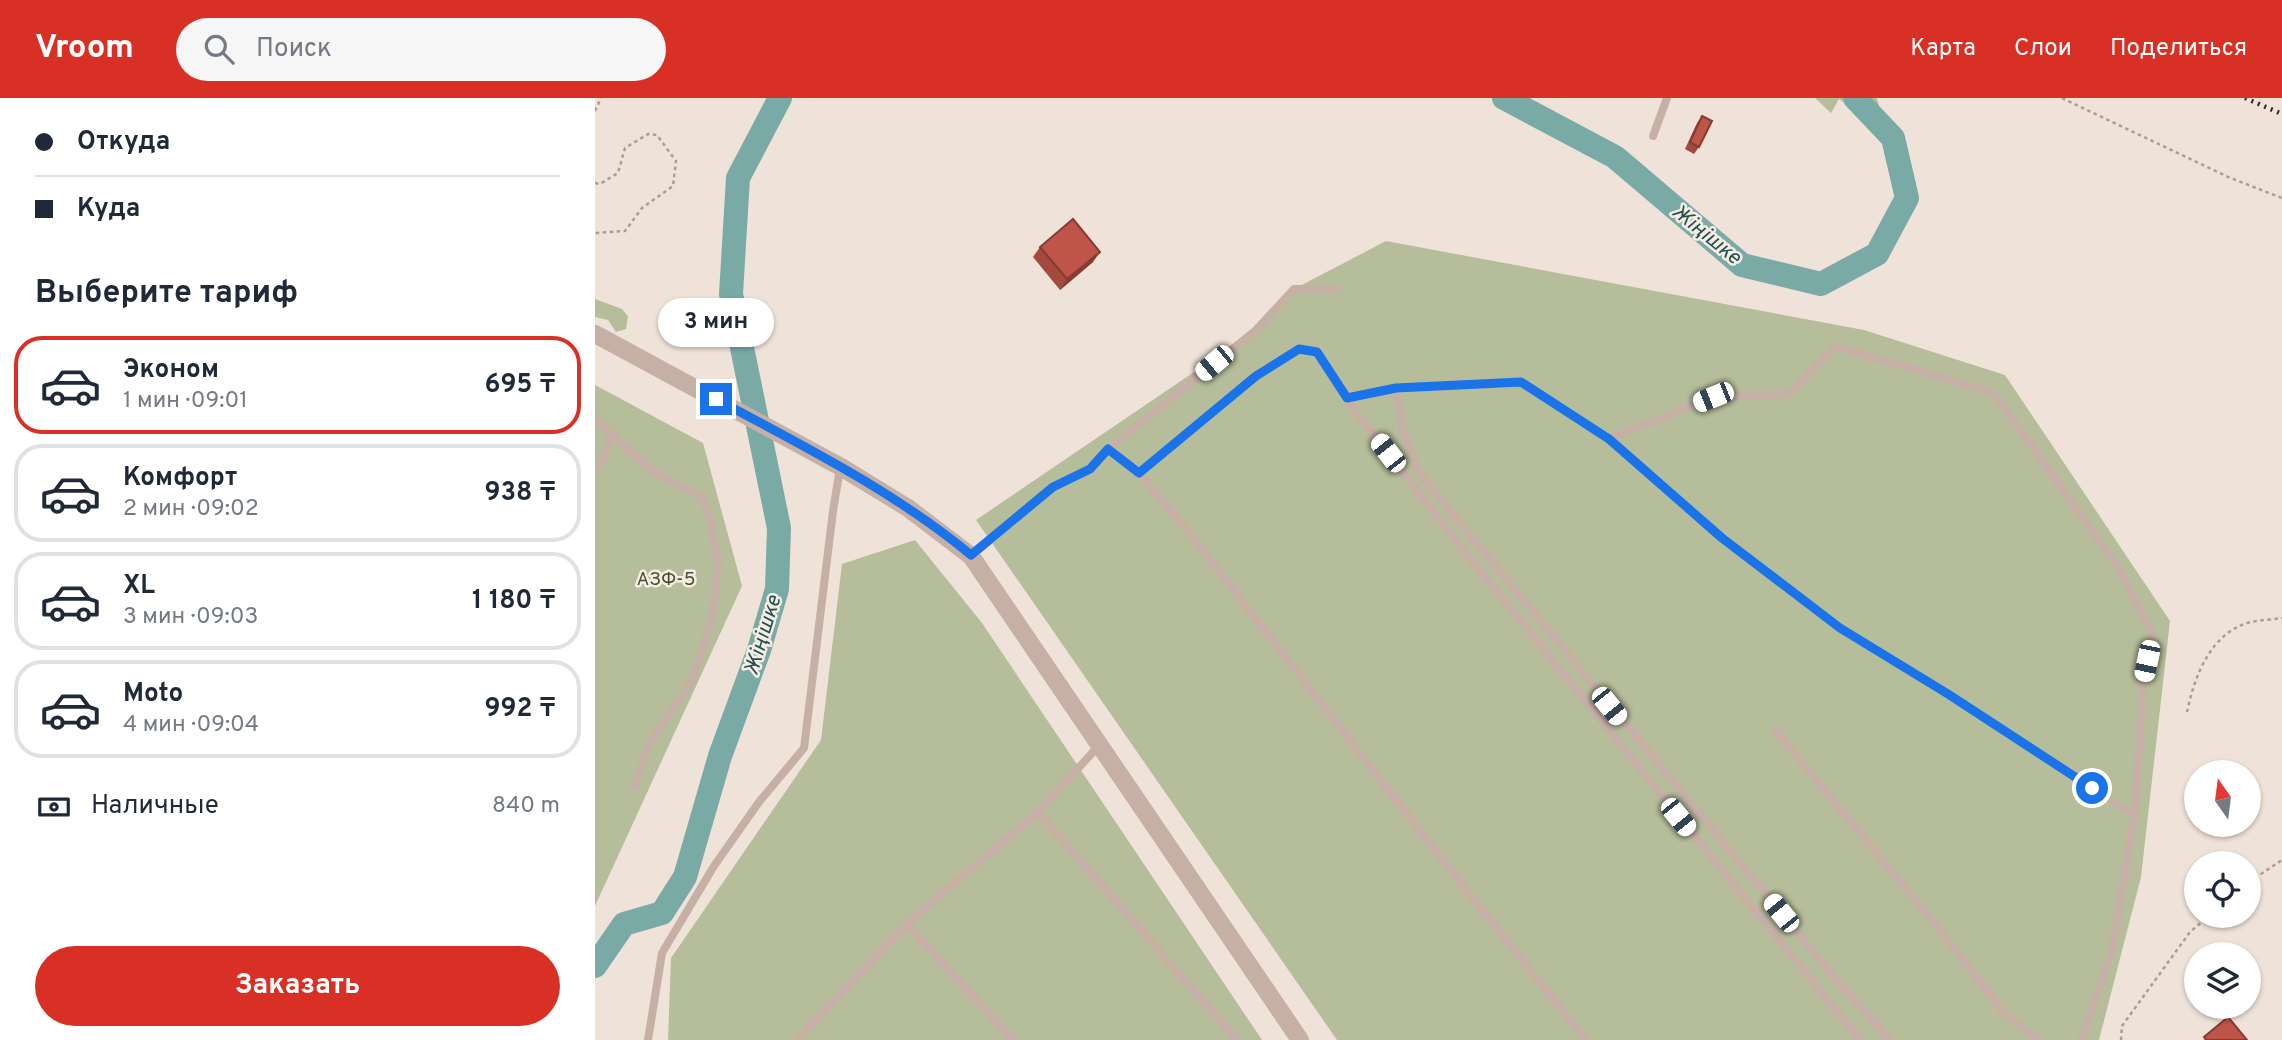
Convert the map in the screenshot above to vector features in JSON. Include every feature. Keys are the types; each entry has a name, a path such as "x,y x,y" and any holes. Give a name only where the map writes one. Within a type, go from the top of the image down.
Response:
{"street":[{"path":"595,334 836,464 908,508 971,555 1300,1040"}],"lane":[{"path":"1653,136 1667,98"},
{"path":"971,555 1053,487 1090,469 1108,449 1256,330 1294,289 1338,289"},
{"path":"1609,439 1713,397 1789,394 1836,346 1994,393 2117,566 2153,634 2142,688 2134,815 2112,951 2081,1040"},
{"path":"1139,473 1256,376 1299,349 1317,352 1347,398 1468,556 1860,1040"},
{"path":"1347,398 1396,388 1521,382 1609,439 1722,538 1840,628 1948,694 2134,815"},
{"path":"1396,388 1403,432 1419,473 1833,976 1890,1040"},
{"path":"595,419 650,470 703,498 718,562 713,615 692,681 649,744 635,786"},
{"path":"595,467 602,462 611,435"},
{"path":"1108,449 1139,473 1198,544 1437,853 1586,1040"},
{"path":"648,1040 662,953 714,866 759,802 804,748 833,511 836,464"},
{"path":"1775,730 1948,940 2006,1016 2039,1040"},
{"path":"799,1039 907,924 1038,812 1094,751 1097,741"},
{"path":"1038,812 1237,1040"},
{"path":"907,924 1013,1040"}],"path":[{"path":"595,111 601,98"},
{"path":"2062,98 2217,172 2282,198"},
{"path":"595,183 600,184 618,173 625,148 647,134 657,135 676,161 673,186 642,208 625,231 595,233"},
{"path":"2187,712 2193,685 2215,645 2229,632 2245,624 2282,618"},
{"path":"2261,875 2282,860"},
{"path":"2121,1040 2122,1026 2195,928"}],"green space":[{"path":"1815,98 1877,98 1880,110 1869,120 1839,99 1831,113"},
{"path":"1386,241 1864,330 2005,375 2170,621 2141,877 2099,1040 1337,1040 976,520 1256,330 1294,289"},
{"path":"595,299 622,309 628,316 626,329 616,332 608,320 595,317"},
{"name":"АЗФ-5","path":"595,385 703,443 742,586 595,906"},
{"path":"915,540 982,623 1262,1040 668,1040 671,958 821,740 842,564"}],"building":[{"path":"1702,116 1712,121 1699,147 1690,142"},
{"path":"1073,219 1100,252 1067,279 1040,247"},
{"path":"2226,1019 2230,1019 2247,1040 2206,1040 2204,1037"}],"waterway":[{"name":"Жіңішке","path":"595,966 624,924 662,913 685,877 720,756 759,650 777,589 779,528 731,294 738,178 780,98"},
{"name":"Жіңішке","path":"1504,98 1615,157 1742,265 1821,284 1877,254 1907,198 1893,138 1855,98"}],"railway":[{"path":"2245,98 2282,114"}],"route":[{"path":"716,399 841,467 908,508 971,555 1053,487 1090,469 1108,449 1139,473 1256,376 1299,349 1317,352 1347,398 1396,388 1521,382 1609,439 1722,538 1840,628 1948,694 2092,788"}]}
